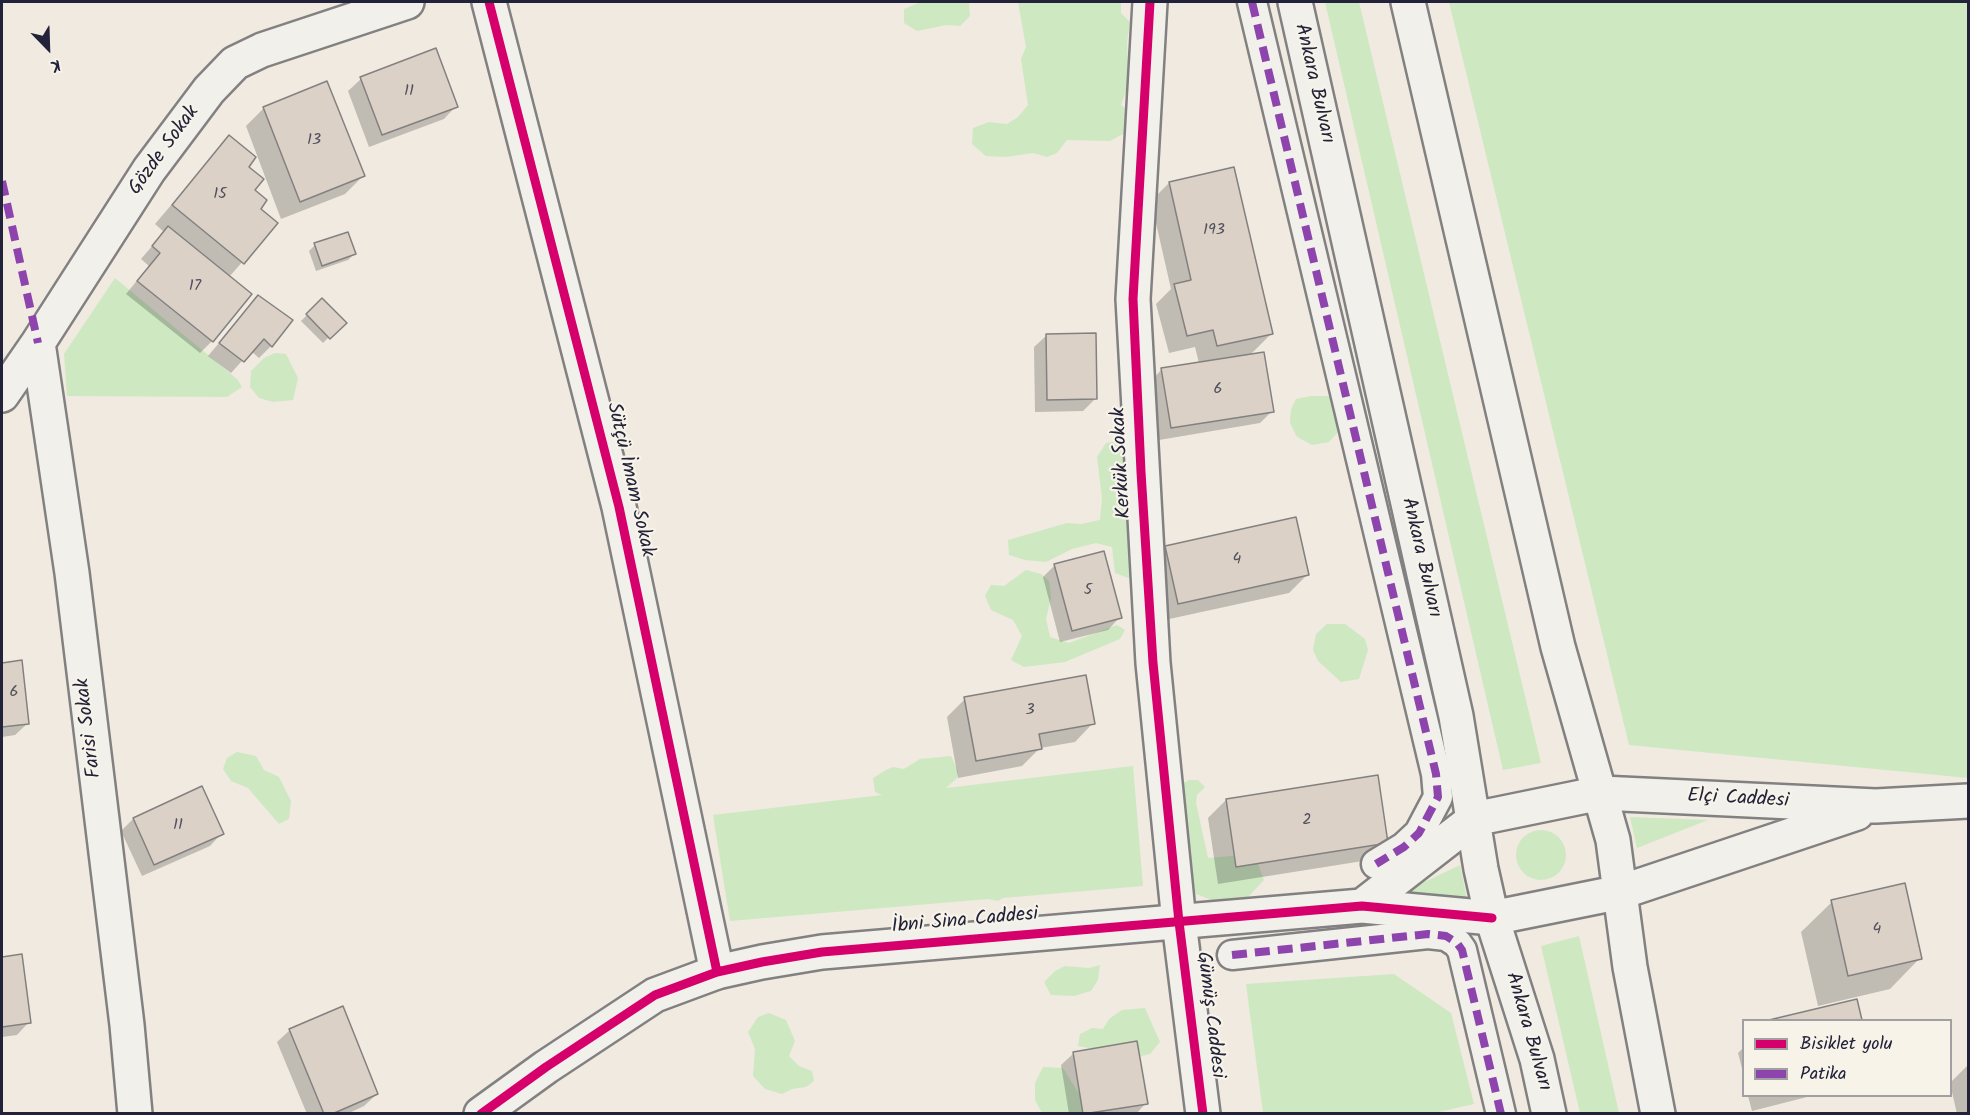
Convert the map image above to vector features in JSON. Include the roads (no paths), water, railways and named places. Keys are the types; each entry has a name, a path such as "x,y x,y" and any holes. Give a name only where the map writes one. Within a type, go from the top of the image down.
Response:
{"street":[{"name":"Gözde Sokak","path":"2,395 38,344 149,170 209,90 235,63 262,50 407,2"},
{"name":"Sütçü İmam Sokak","path":"489,2 619,507 717,972"},
{"name":"Kerkük Sokak","path":"1150,2 1133,299 1153,663 1179,922"},
{"path":"1252,2 1436,774 1438,797 1419,833 1404,848 1376,864"},
{"name":"Ankara Bulvarı","path":"1295,2 1456,716 1481,869 1492,918 1537,1059 1549,1113"},
{"path":"1408,2 1558,647 1613,840 1629,967 1658,1113"},
{"name":"Farisi Sokak","path":"38,344 72,573 127,1026 135,1113"},
{"name":"Elçi Caddesi","path":"1474,819 1601,793 1876,806 1968,801"},
{"name":"Elçi Caddesi","path":"1492,918 1621,892 1876,806"},
{"path":"1362,906 1474,819"},
{"name":"İbni Sina Caddesi","path":"482,1113 546,1067 655,995 717,972 822,952 1362,906 1492,918"},
{"name":"Gümüş Caddesi","path":"1179,922 1203,1113"},
{"path":"1232,955 1428,934 1446,936 1457,942 1462,950 1501,1113"}]}
